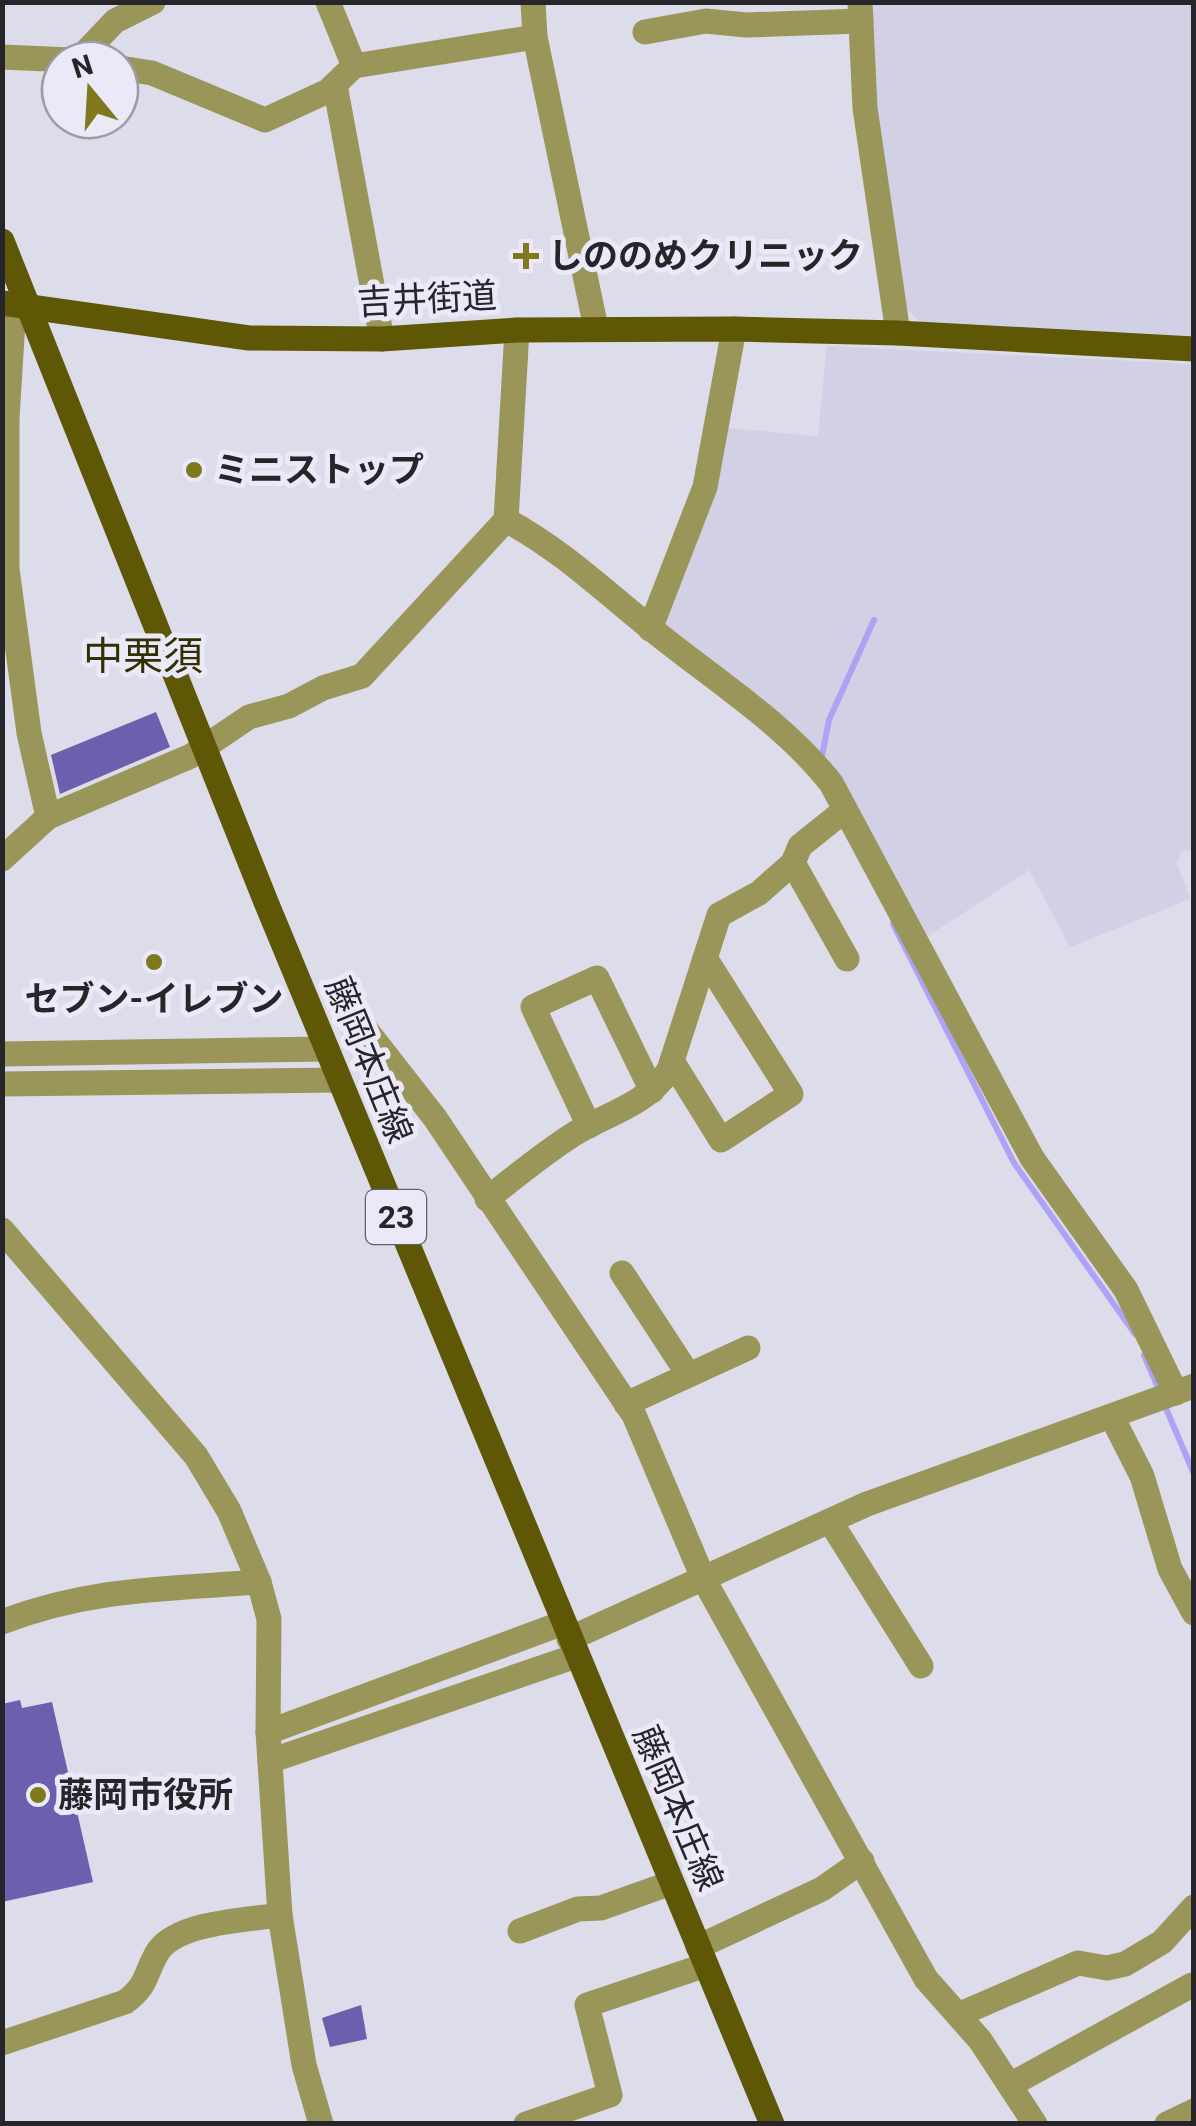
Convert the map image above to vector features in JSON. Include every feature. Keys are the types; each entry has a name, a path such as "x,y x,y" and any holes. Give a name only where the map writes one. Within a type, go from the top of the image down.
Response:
{"main road":[{"name":"藤岡本庄線","path":"2,240 14,305 204,749 772,2124"},
{"name":"吉井街道","path":"14,305 249,338 382,339 596,328 734,329 898,333 1194,350"}],"street":[{"path":"95,40 114,21 153,2"},
{"path":"328,2 354,66"},
{"path":"533,2 535,38 596,328"},
{"path":"645,32 771,13 861,12 865,108 898,333"},
{"path":"140,71 265,120 334,85 354,66 535,38"},
{"path":"2,57 40,59"},
{"path":"334,85 382,339"},
{"path":"14,305 6,418 7,569 29,733 48,817"},
{"path":"650,628 705,487 734,329"},
{"path":"2,859 48,817 204,749 249,716 290,706 323,688 362,676 506,520 518,330"},
{"path":"270,1760 569,1639 867,1504 1185,1389 1126,1290 1032,1158 831,784 808,755 540,538 506,520"},
{"path":"486,1199 562,1142 612,1117 664,1079 720,914 759,894 793,863 800,846 845,810"},
{"path":"793,863 847,959"},
{"path":"672,1061 721,1140 791,1094 705,958"},
{"path":"589,1126 533,1007 597,978 652,1091"},
{"path":"363,1026 435,1118 626,1404 680,1518 703,1578 926,1980 980,2040 1035,2124"},
{"path":"2,1054 327,1049"},
{"path":"2,1084 340,1080"},
{"path":"2,1230 196,1456 230,1511 259,1582 269,1618 268,1732 280,1915 304,2065 321,2124"},
{"path":"622,1273 688,1374"},
{"path":"626,1404 748,1348"},
{"path":"1112,1416 1142,1476 1170,1569 1194,1612"},
{"path":"830,1521 922,1666"},
{"path":"2,1622 40,1607 92,1594 259,1582"},
{"path":"268,1732 569,1639"},
{"path":"526,2124 610,2095 586,2004 702,1956 822,1889 862,1860"},
{"path":"520,1931 578,1909 602,1908 671,1883"},
{"path":"958,2015 1078,1962 1107,1968 1125,1964 1162,1942 1194,1907"},
{"path":"2,2043 126,2002 142,1990 160,1950 176,1935 280,1915"},
{"path":"1010,2085 1192,1985"},
{"path":"1168,2124 1194,2111"}],"shaded area":[{"path":"871,3 1193,3 1193,341 922,324 906,308 876,108"},
{"path":"827,346 1193,364 1194,851 1181,851 1177,864 1190,899 1070,947 1029,870 925,938 831,764 658,627 725,428 818,436"}],"building":[{"path":"156,712 170,747 60,794 51,755"},
{"name":"藤岡市役所","path":"20,1700 22,1708 52,1702 93,1882 2,1902 2,1704"},
{"path":"361,2005 367,2039 330,2047 322,2018"}],"waterway":[{"path":"822,756 829,720 874,620"},
{"path":"893,924 1014,1163 1135,1334"},
{"path":"1144,1355 1159,1390"},
{"path":"1165,1406 1194,1474"}],"place":[{"name":"しののめクリニック","path":"526,256"},
{"name":"ミニストップ","path":"194,470"},
{"name":"セブン-イレブン","path":"154,962"},
{"name":"藤岡市役所","path":"38,1795"}],"district":[{"name":"中栗須","path":"143,656"}]}
